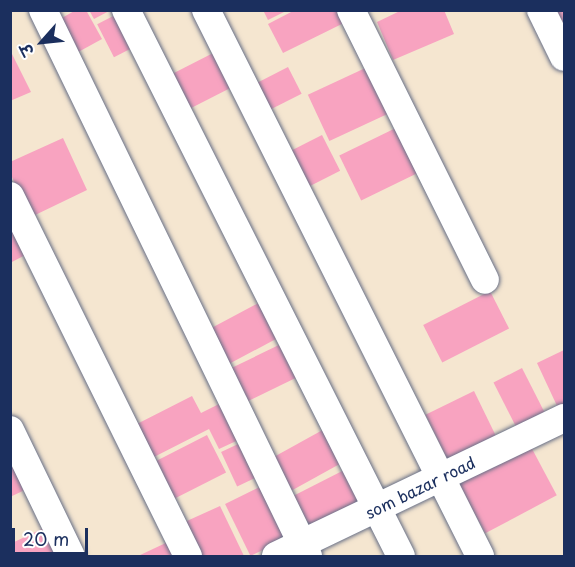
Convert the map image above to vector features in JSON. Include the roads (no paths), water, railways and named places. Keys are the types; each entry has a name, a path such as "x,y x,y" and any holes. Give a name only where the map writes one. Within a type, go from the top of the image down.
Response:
{"street":[{"path":"43,10 305,550"},
{"path":"126,10 401,556"},
{"path":"206,10 480,556"},
{"path":"351,10 485,280"},
{"path":"542,10 564,57"},
{"path":"10,196 188,556"},
{"name":"som bazar road","path":"276,556 305,550 377,508 564,418"},
{"path":"10,430 71,556"}]}
